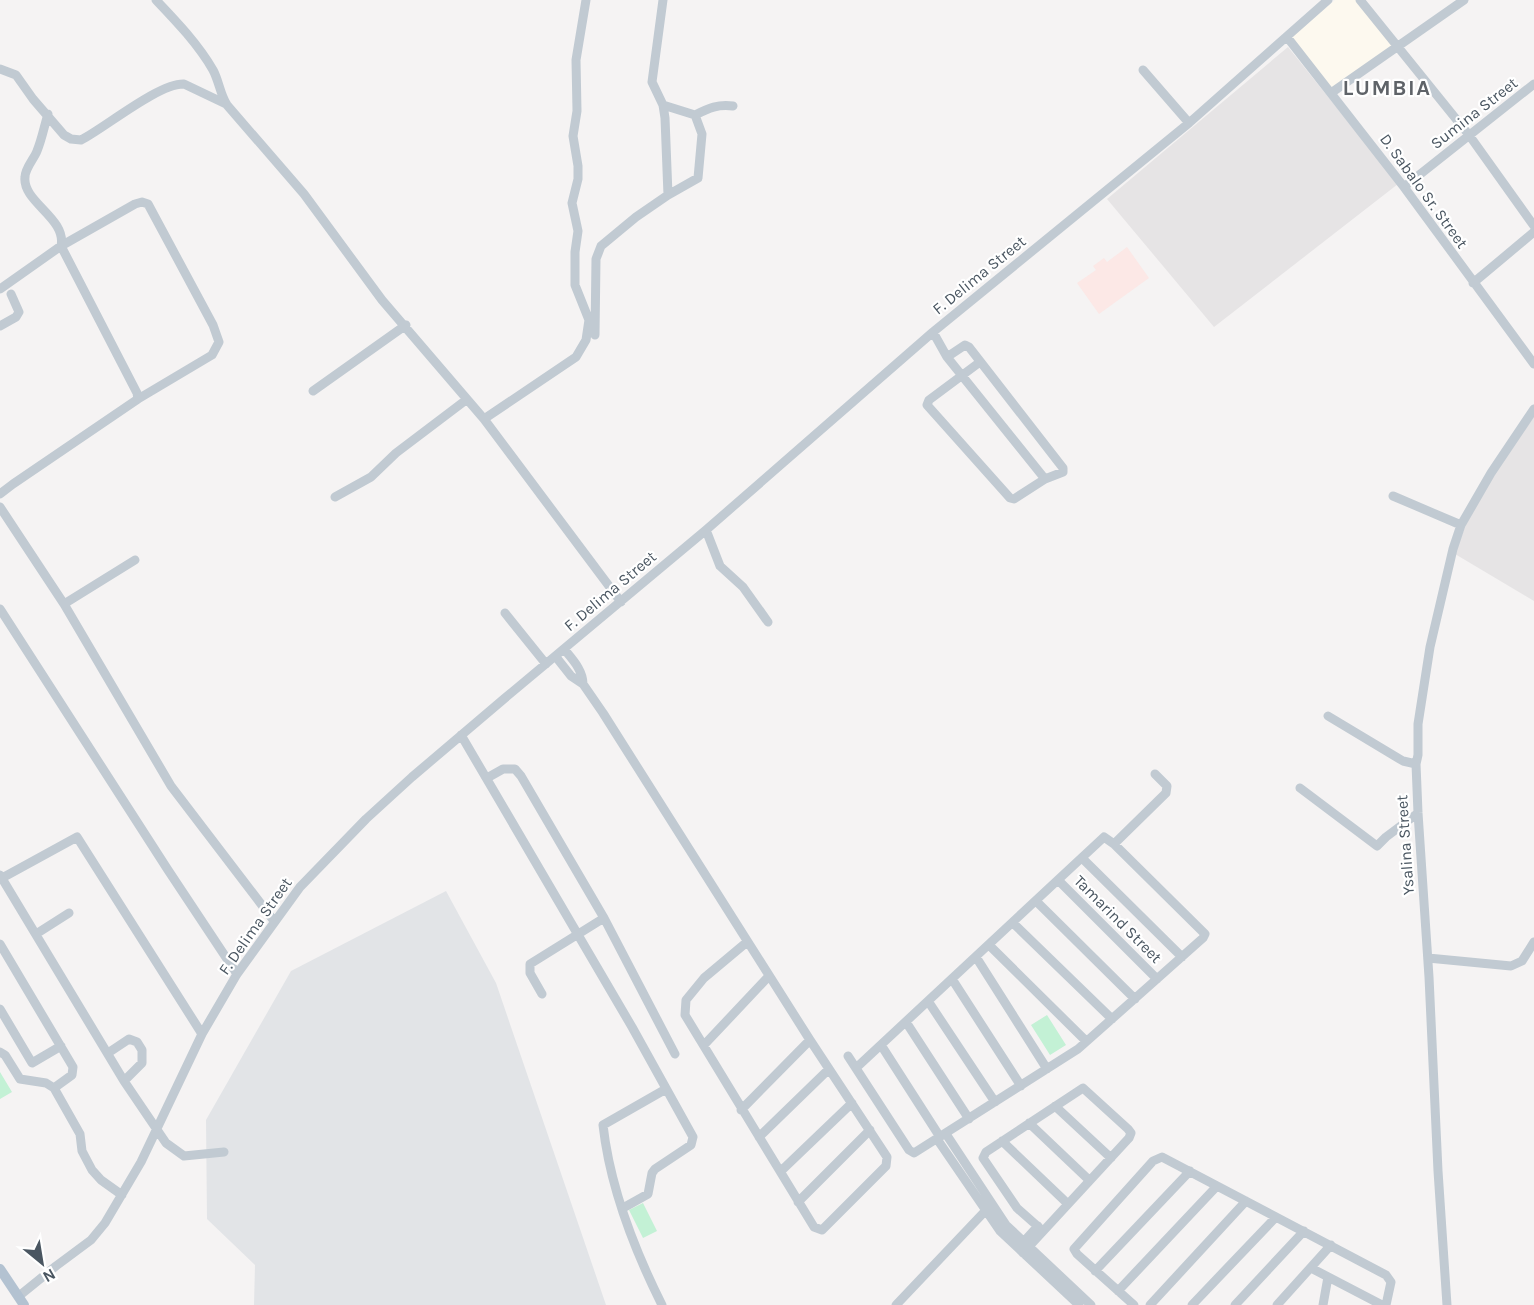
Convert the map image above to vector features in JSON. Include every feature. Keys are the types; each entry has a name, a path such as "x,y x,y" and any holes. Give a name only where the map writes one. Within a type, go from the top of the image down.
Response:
{"main road":[{"path":"0,1269 21,1300"}],"street":[{"path":"156,0 178,23 213,71 227,105 304,194 382,300 484,419 621,602"},
{"path":"484,419 576,357 588,334 589,320 575,285 575,252 578,231 572,202 578,172 573,136 577,111 576,60 586,0"},
{"path":"663,0 652,82 663,105 668,195"},
{"name":"F. Delima Street","path":"21,1300 56,1266 91,1240 114,1210 141,1162 202,1034 237,974 300,887 366,819 461,735 706,531 933,332 1189,123 1328,0"},
{"path":"1360,0 1469,135 1534,225"},
{"path":"1331,93 1464,0"},
{"name":"D. Sabalo Sr. Street","path":"1287,37 1404,187 1534,364"},
{"path":"0,69 16,75 33,99 64,135 71,139 81,140 155,94 179,84 184,84 227,105"},
{"path":"1143,70 1189,123"},
{"name":"Sumina Street","path":"1404,187 1534,84"},
{"path":"663,105 695,115 723,104 733,106"},
{"path":"48,114 37,151 26,172 27,189 58,229 63,240 61,246 137,393 138,399"},
{"path":"596,335 596,259 602,246 636,217 698,178 702,134 695,115"},
{"path":"0,290 61,246 135,204 146,202 213,325 219,342 216,350 138,399 0,494"},
{"path":"1473,283 1534,232"},
{"path":"0,326 16,317 19,312 11,294"},
{"path":"313,391 406,326"},
{"path":"933,332 947,357 1045,479"},
{"path":"947,357 965,345 980,362 1063,468 1063,472 1045,479 1016,499 1011,499 927,403 980,362"},
{"path":"335,497 371,477 396,453 466,400"},
{"name":"Ysalina Street","path":"1447,1305 1418,813 1416,764 1421,701 1430,647 1453,549 1461,525 1491,473 1534,409"},
{"path":"1393,496 1461,525"},
{"path":"0,507 64,604 171,786 274,921"},
{"path":"706,531 720,566 743,587 768,622"},
{"path":"64,604 135,560"},
{"path":"0,609 237,974"},
{"path":"506,613 546,664"},
{"path":"564,649 583,676 583,684"},
{"path":"556,657 570,676 583,684 650,785 747,942 887,1157 886,1166 822,1230 814,1227 798,1202 685,1015 687,1000 704,978 747,942"},
{"path":"1328,716 1403,761 1416,764"},
{"path":"461,735 691,1132 693,1141 687,1148 652,1173 648,1194 623,1208"},
{"path":"487,778 504,769 515,769 544,813 604,918 675,1054"},
{"path":"1114,843 1166,793 1167,786 1155,774"},
{"path":"1300,789 1377,846 1418,813"},
{"path":"202,1034 76,837 1,876 124,1081 166,1143 184,1156 224,1152"},
{"path":"848,1056 911,1152 917,1152 1047,1070 1086,1041 1203,938 1204,934 1114,843 1104,837 856,1068"},
{"path":"1082,858 1182,957"},
{"name":"Tamarind Street","path":"1058,880 1157,979"},
{"path":"1036,901 1135,999"},
{"path":"36,934 69,913"},
{"path":"542,994 530,973 530,964 604,918"},
{"path":"1013,923 1112,1019"},
{"path":"1428,958 1511,966 1522,961 1534,942"},
{"path":"0,944 72,1064 73,1071 68,1079 54,1088"},
{"path":"989,945 1086,1041"},
{"path":"976,957 1047,1070"},
{"path":"704,1045 769,976"},
{"path":"952,980 1021,1086"},
{"path":"928,1001 995,1102"},
{"path":"0,1009 32,1063 61,1046"},
{"path":"906,1022 969,1119"},
{"path":"108,1053 129,1039 137,1042 142,1050 142,1063 124,1081"},
{"path":"741,1110 810,1040"},
{"path":"881,1045 988,1208 1006,1225 1023,1248 1079,1305"},
{"path":"0,1052 5,1055 20,1079 46,1083 54,1088 80,1134 82,1151 92,1170 101,1180 122,1195"},
{"path":"759,1137 829,1069"},
{"path":"1023,1248 1130,1138 1131,1133 1128,1129 1083,1088 986,1152 983,1158 1017,1208 1040,1228"},
{"path":"662,1305 638,1257 611,1170 603,1125 666,1089"},
{"path":"781,1172 852,1103"},
{"path":"1055,1106 1111,1158"},
{"path":"1029,1124 1089,1180"},
{"path":"798,1202 870,1130"},
{"path":"1002,1141 1068,1204"},
{"path":"1134,1305 1077,1254 1074,1248 1159,1157 1165,1157 1331,1245 1391,1280 1384,1305 1311,1268"},
{"path":"1095,1270 1190,1172"},
{"path":"1118,1291 1217,1186"},
{"path":"1150,1305 1246,1201"},
{"path":"896,1305 988,1208"},
{"path":"1192,1305 1276,1217"},
{"path":"1235,1305 1304,1231"},
{"path":"1277,1305 1331,1245"},
{"path":"1023,1248 1091,1305"},
{"path":"1323,1305 1328,1277"},
{"path":"1357,1305 1360,1293"}],"shaded area":[{"path":"1335,0 1356,0 1392,46 1332,89 1292,37"},
{"path":"1288,47 1398,184 1214,327 1107,199"},
{"path":"1127,247 1149,278 1099,314 1077,283 1096,270 1093,266 1104,258 1107,262"},
{"path":"1534,414 1534,601 1455,554 1472,508"},
{"path":"446,891 496,983 606,1305 254,1305 255,1265 207,1219 206,1120 291,971"}],"green space":[{"path":"1047,1015 1066,1045 1050,1055 1031,1025"},
{"path":"0,1072 12,1092 0,1099"},
{"path":"643,1203 657,1231 643,1238 629,1210"}],"district":[{"name":"LUMBIA","path":"1387,88"}]}
